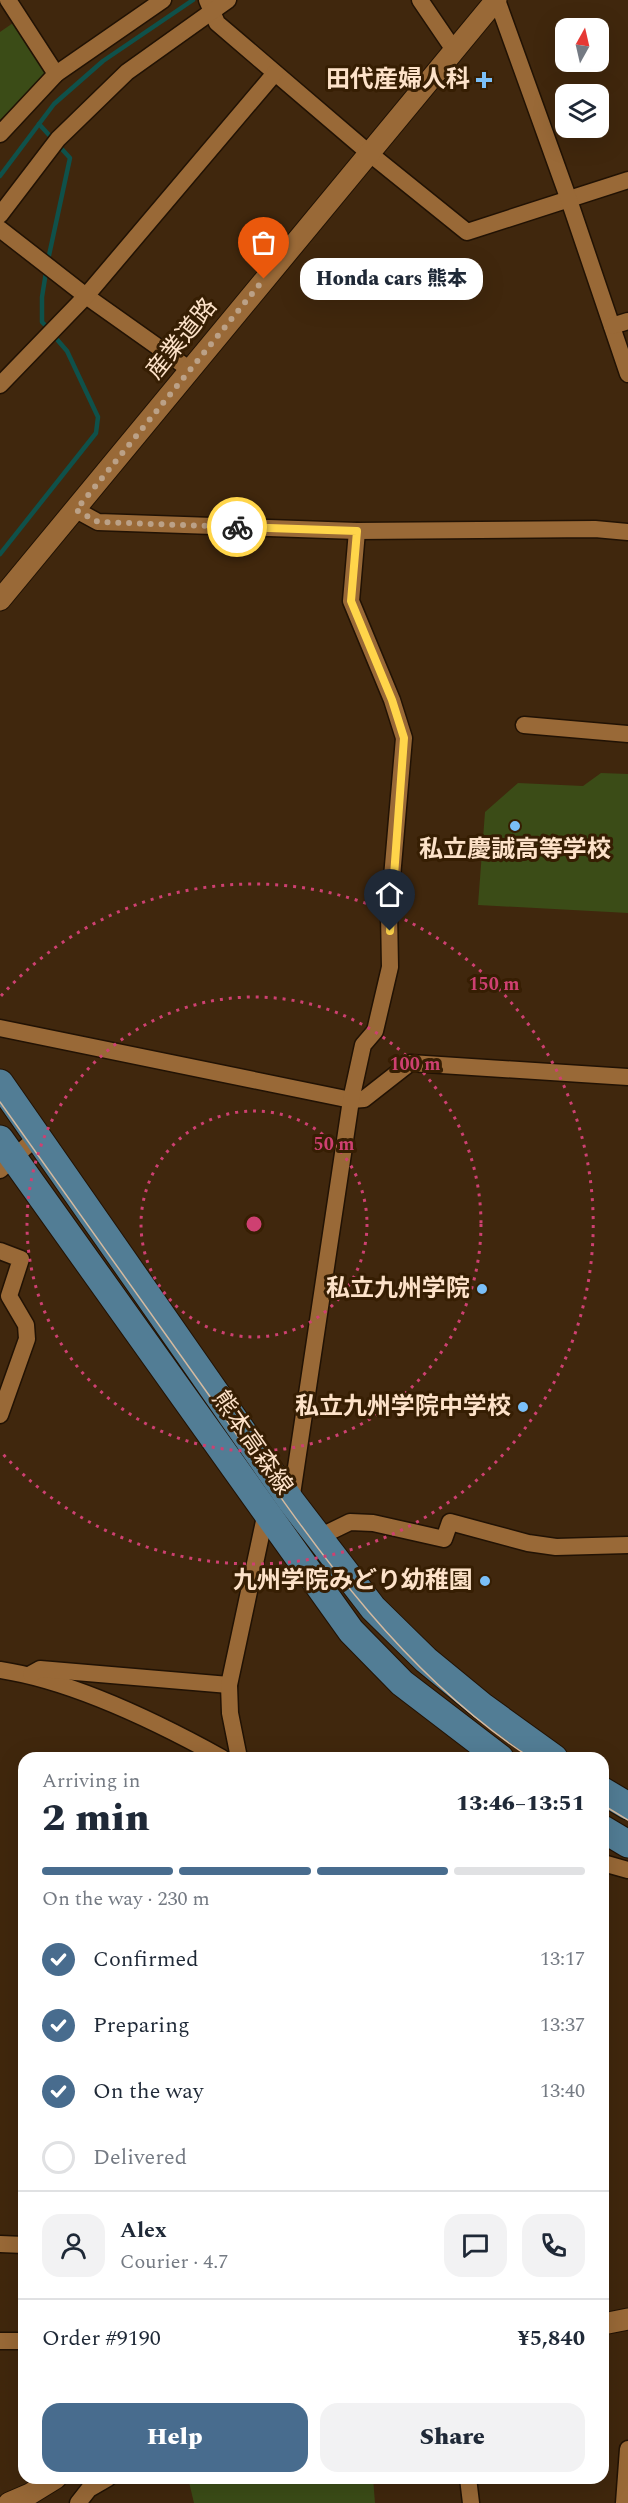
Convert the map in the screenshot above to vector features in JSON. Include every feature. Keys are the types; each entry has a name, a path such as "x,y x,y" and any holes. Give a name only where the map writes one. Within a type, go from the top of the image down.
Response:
{"main road":[{"name":"熊本高森線","path":"0,1083 291,1501 373,1608 426,1660 482,1706 546,1752"},
{"name":"熊本高森線","path":"5,1156 351,1631 402,1683 492,1752"},
{"path":"609,1795 628,1806"}],"street":[{"path":"8,0 56,74"},
{"path":"0,134 56,74 164,0"},
{"path":"0,215 58,139 127,72 208,4 228,0"},
{"path":"420,0 454,50"},
{"path":"496,0 569,200 620,323 628,374"},
{"name":"産業道路","path":"0,600 496,0"},
{"path":"208,4 217,23 369,153 467,232 628,180"},
{"path":"0,385 86,296 275,73"},
{"path":"0,229 86,296 189,369"},
{"path":"76,510 98,522 357,531 595,529 628,532"},
{"path":"291,1501 351,1100 363,1045 375,1031 390,967 389,912 404,738 392,700 351,601 357,531"},
{"path":"524,725 628,734"},
{"path":"0,1028 351,1100 364,1099 410,1064 628,1077"},
{"path":"5,1156 38,1136"},
{"path":"0,1251 21,1259 9,1296 26,1325 27,1339 0,1414"},
{"path":"238,1752 230,1713 230,1685 266,1512"},
{"path":"319,1537 350,1522 373,1523 444,1539 450,1522 528,1543 556,1547 628,1545"},
{"path":"30,1675 40,1669 230,1685"},
{"path":"0,1670 30,1675 120,1709 210,1752"},
{"path":"609,1865 628,1870"},
{"path":"0,2244 18,2245"},
{"path":"609,2323 628,2319"},
{"path":"0,2341 18,2341"},
{"path":"624,2503 628,2449"},
{"path":"9,2503 45,2484"},
{"path":"78,2503 89,2489 98,2484"},
{"path":"469,2484 471,2503"}],"green space":[{"path":"13,23 46,73 0,120 0,32"},
{"path":"601,773 628,774 628,913 478,905 485,812 518,783 583,786"},
{"path":"189,2484 373,2484 375,2503 194,2503"}],"waterway":[{"path":"0,176 54,104 103,61 193,0"},
{"path":"39,124 70,158 48,260"},
{"path":"46,272 42,297 42,322 49,329"},
{"path":"0,554 96,433 98,417 67,351 54,336"}],"tram line":[{"path":"0,1102 320,1551 396,1642 437,1684 482,1723 523,1752"},
{"path":"609,1809 628,1820"}],"way so far":[{"path":"237,527 98,522 76,510 264,279"}],"place":[{"name":"田代産婦人科","path":"484,80"},
{"name":"Honda cars 熊本","path":"264,279"},
{"name":"私立慶誠高等学校","path":"515,826"},
{"name":"私立九州学院","path":"482,1289"},
{"name":"私立九州学院中学校","path":"523,1407"},
{"name":"九州学院みどり幼稚園","path":"485,1581"}],"route":[{"path":"237,527 357,531 351,601 392,700 404,738 389,912 390,931"}]}
